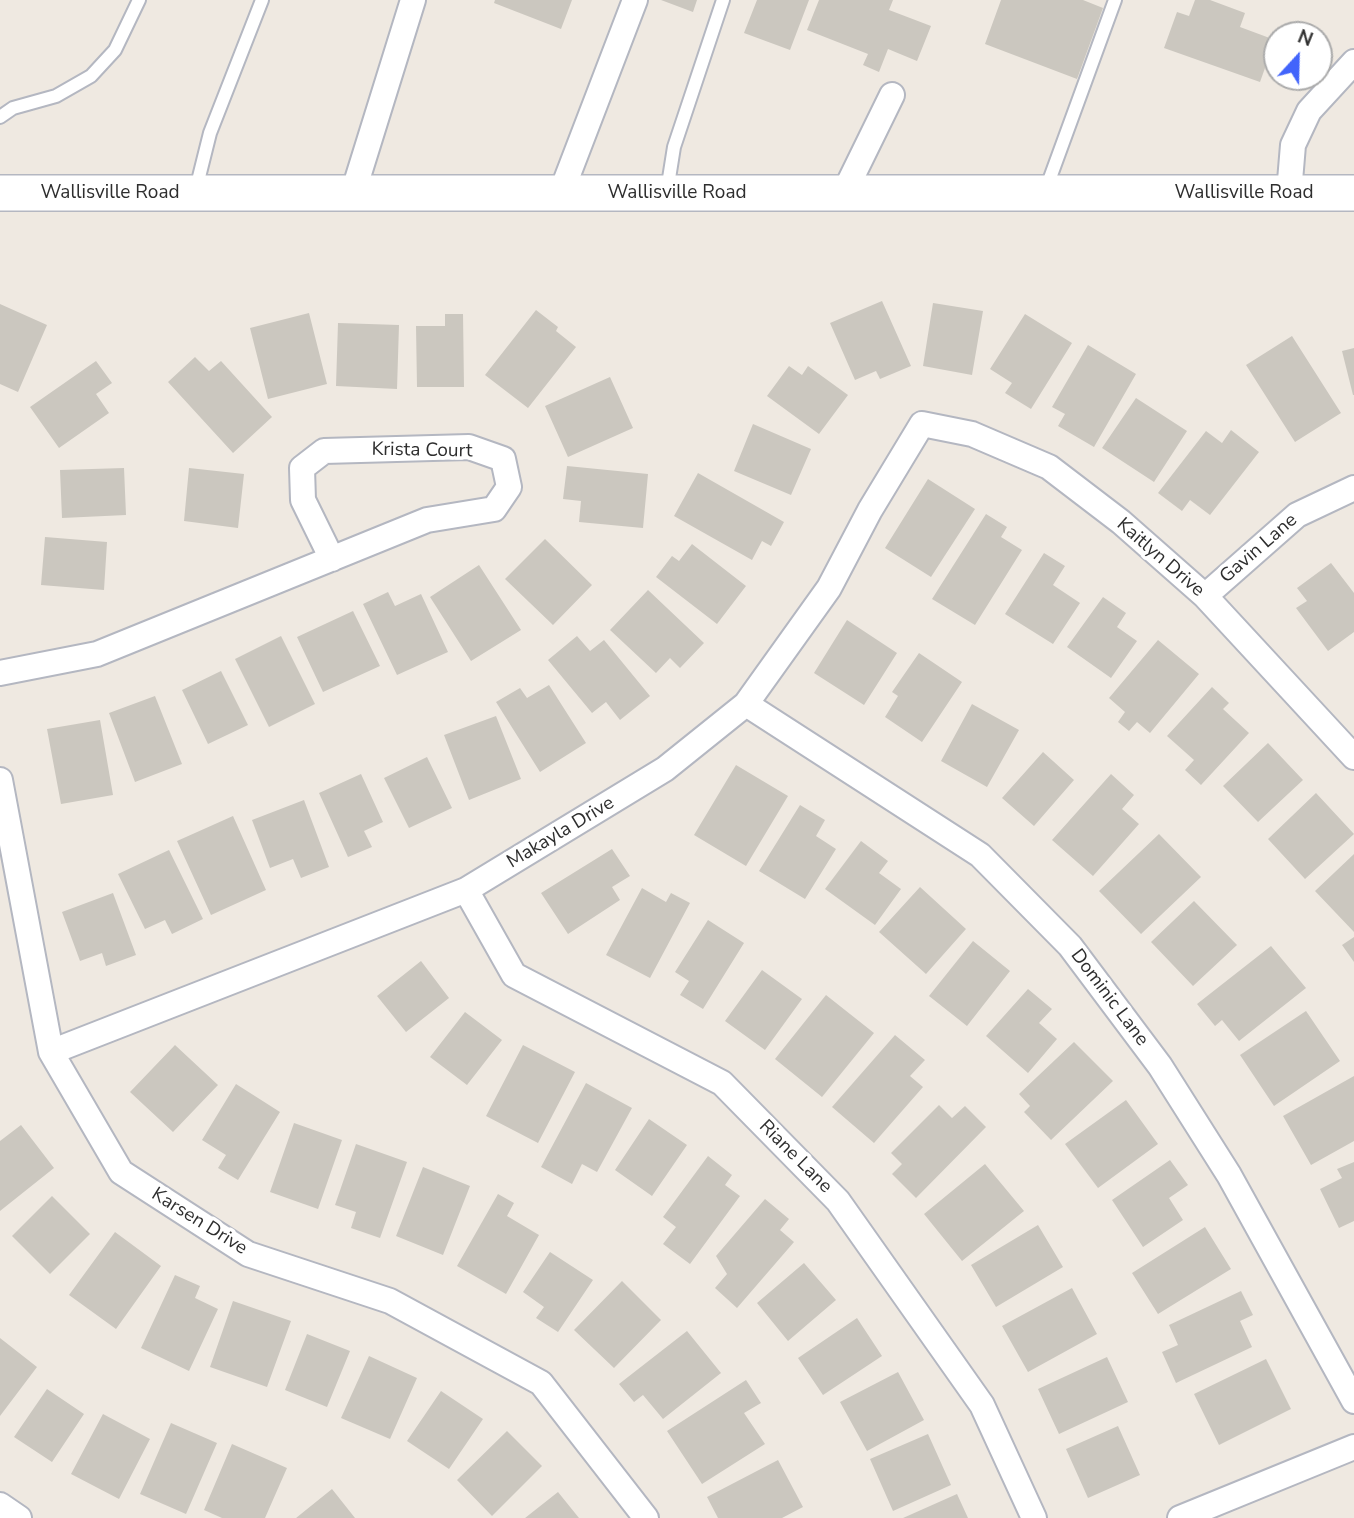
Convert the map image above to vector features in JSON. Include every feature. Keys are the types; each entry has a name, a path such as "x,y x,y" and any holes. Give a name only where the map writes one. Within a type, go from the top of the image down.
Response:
{"main road":[{"name":"Wallisville Road","path":"0,193 1354,192"}],"street":[{"path":"353,193 413,0"},
{"path":"561,193 635,0"},
{"path":"1289,192 1293,145 1309,111 1354,62"},
{"path":"844,193 892,95"},
{"name":"Kaitlyn Drive","path":"922,424 972,435 1049,467 1121,522 1205,596 1354,757"},
{"name":"Makayla Drive","path":"51,1052 466,890 665,769 746,704 829,587 870,510 922,424"},
{"name":"Krista Court","path":"0,673 97,654 332,559 427,520 494,509 509,487 503,458 469,447 324,451 302,468 303,500 332,559"},
{"name":"Gavin Lane","path":"1205,596 1297,515 1354,488"},
{"name":"Dominic Lane","path":"746,704 980,855 1070,946 1160,1066 1209,1142 1354,1401"},
{"name":"Karsen Drive","path":"0,780 51,1052 121,1172 248,1254 390,1301 541,1383 646,1518"},
{"name":"Riane Lane","path":"466,890 514,975 722,1083 838,1202 982,1405 1034,1518"},
{"path":"1180,1518 1354,1447"},
{"path":"0,1506 19,1518"}],"lane":[{"path":"0,117 13,108 56,96 91,76 115,50 139,0"},
{"path":"196,193 210,133 262,0"},
{"path":"666,193 674,146 723,0"},
{"path":"1045,193 1115,0"}],"building":[{"path":"495,0 572,0 561,29 494,3"},
{"path":"661,0 697,0 693,12"},
{"path":"757,0 809,0 790,50 744,33"},
{"path":"819,0 893,0 889,10 931,26 917,61 888,49 879,72 863,65 868,54 807,30"},
{"path":"1001,0 1083,0 1103,8 1077,79 985,44"},
{"path":"1195,0 1210,0 1245,13 1240,27 1263,36 1263,74 1260,82 1164,48 1177,12 1189,16"},
{"path":"882,301 911,366 880,379 876,371 855,380 830,323"},
{"path":"933,303 983,311 972,375 923,366"},
{"path":"0,304 47,325 18,392 0,384"},
{"path":"536,310 558,327 556,331 576,347 528,408 485,375"},
{"path":"309,313 327,384 268,399 250,328"},
{"path":"445,314 463,314 464,387 417,387 416,326 445,326"},
{"path":"1025,314 1072,343 1031,409 1005,393 1012,383 990,369"},
{"path":"338,323 399,325 397,389 336,386"},
{"path":"1292,336 1341,413 1295,442 1246,365"},
{"path":"1088,345 1136,374 1094,447 1058,426 1065,414 1052,407"},
{"path":"1354,348 1354,395 1353,395 1342,351"},
{"path":"195,357 209,371 221,361 272,417 233,453 168,382"},
{"path":"96,361 112,383 96,394 109,413 59,448 30,407"},
{"path":"789,366 802,375 808,366 848,395 819,434 767,396"},
{"path":"610,377 633,428 568,457 545,406"},
{"path":"1136,398 1187,431 1154,482 1102,448"},
{"path":"753,424 811,449 791,495 734,471"},
{"path":"1231,430 1259,452 1210,515 1190,500 1182,511 1158,493 1206,431 1222,443"},
{"path":"567,466 648,474 643,528 579,522 581,501 563,499"},
{"path":"124,468 126,515 62,518 60,470"},
{"path":"189,468 244,474 238,528 184,521"},
{"path":"698,473 784,522 771,546 762,541 752,560 674,516"},
{"path":"928,479 975,509 931,577 885,548"},
{"path":"986,514 1007,527 1001,537 1022,550 975,625 932,599"},
{"path":"45,537 107,542 104,590 41,585"},
{"path":"545,539 592,585 553,625 505,579"},
{"path":"692,544 746,586 717,624 656,577 672,556 679,561"},
{"path":"1044,553 1065,566 1053,585 1080,603 1053,644 1005,614"},
{"path":"1331,563 1354,593 1354,632 1328,651 1296,608 1307,601 1297,588"},
{"path":"479,565 521,630 471,661 430,597"},
{"path":"648,590 704,643 680,668 670,658 656,673 610,630"},
{"path":"388,592 395,606 421,594 448,652 397,675 363,604"},
{"path":"1103,597 1126,613 1117,627 1137,641 1111,678 1067,647"},
{"path":"353,611 380,666 323,692 297,637"},
{"path":"847,620 897,653 864,705 814,673"},
{"path":"281,636 315,704 269,727 235,659"},
{"path":"577,636 590,651 604,640 650,696 620,720 606,702 592,713 548,660"},
{"path":"1158,640 1199,674 1150,733 1137,722 1129,731 1118,722 1125,712 1109,698"},
{"path":"919,653 962,682 922,742 885,717 898,696 892,692"},
{"path":"221,671 248,725 208,744 182,690"},
{"path":"549,685 586,743 540,772 496,702 520,688 527,698"},
{"path":"1212,687 1229,703 1223,709 1249,733 1201,785 1185,770 1194,760 1167,736"},
{"path":"155,696 182,764 135,782 109,713"},
{"path":"972,704 1019,730 987,787 941,761"},
{"path":"496,716 521,779 469,800 444,735"},
{"path":"100,720 113,795 61,804 47,729"},
{"path":"1268,743 1303,780 1258,822 1223,786"},
{"path":"1043,752 1074,780 1034,826 1002,798"},
{"path":"427,757 452,808 409,828 384,778"},
{"path":"736,765 788,796 746,866 694,835"},
{"path":"361,774 383,822 364,831 372,847 348,857 319,793"},
{"path":"1111,774 1134,795 1122,809 1139,824 1093,876 1052,840"},
{"path":"1316,793 1354,834 1305,879 1268,839"},
{"path":"304,800 329,867 301,878 293,859 270,868 252,820"},
{"path":"800,805 825,820 816,836 836,849 805,899 759,871"},
{"path":"233,816 266,890 211,915 177,841"},
{"path":"1159,834 1201,877 1141,934 1099,891"},
{"path":"861,841 888,861 879,873 901,889 875,925 825,889"},
{"path":"612,849 630,876 612,887 620,900 568,934 541,893"},
{"path":"169,850 203,919 172,934 165,920 145,929 118,874"},
{"path":"1354,854 1354,932 1315,891"},
{"path":"920,887 966,929 926,974 879,932"},
{"path":"642,888 666,902 671,893 690,903 650,978 606,955"},
{"path":"113,893 136,955 106,966 102,953 80,961 62,912"},
{"path":"1194,901 1237,945 1193,986 1151,942"},
{"path":"708,920 744,943 703,1009 680,995 689,981 675,972"},
{"path":"1354,937 1354,962 1342,945"},
{"path":"973,941 1010,971 967,1026 929,996"},
{"path":"1271,946 1306,988 1239,1041 1222,1020 1215,1026 1197,1004"},
{"path":"421,961 449,998 406,1032 377,996"},
{"path":"762,970 802,999 765,1050 725,1021"},
{"path":"1028,989 1052,1009 1039,1023 1057,1039 1028,1073 986,1036"},
{"path":"826,995 874,1033 822,1097 775,1059"},
{"path":"1306,1011 1340,1061 1274,1106 1240,1055"},
{"path":"465,1012 502,1040 467,1085 430,1057"},
{"path":"895,1035 925,1060 910,1076 923,1087 874,1143 832,1107"},
{"path":"1074,1042 1113,1081 1051,1140 1024,1112 1030,1106 1019,1094"},
{"path":"175,1045 218,1085 173,1132 130,1092"},
{"path":"523,1045 575,1072 538,1143 486,1116"},
{"path":"1354,1076 1354,1141 1311,1165 1283,1116"},
{"path":"586,1083 632,1108 597,1172 582,1164 572,1184 541,1167"},
{"path":"236,1084 280,1112 238,1180 218,1168 226,1155 202,1140"},
{"path":"1126,1100 1158,1144 1098,1188 1065,1144"},
{"path":"939,1105 952,1118 965,1106 986,1127 916,1198 892,1174 902,1164 891,1153"},
{"path":"649,1119 687,1145 652,1196 615,1170"},
{"path":"294,1123 342,1140 318,1209 270,1192"},
{"path":"21,1125 54,1168 0,1211 0,1141"},
{"path":"356,1144 407,1162 380,1238 351,1228 356,1212 335,1205"},
{"path":"708,1156 732,1175 725,1185 740,1196 690,1264 663,1244 676,1227 663,1217"},
{"path":"1170,1160 1188,1185 1169,1198 1183,1220 1143,1247 1112,1200"},
{"path":"1354,1162 1354,1221 1339,1228 1320,1189 1342,1178 1337,1169"},
{"path":"985,1164 1024,1211 962,1261 924,1214"},
{"path":"423,1167 470,1186 443,1255 396,1236"},
{"path":"498,1194 514,1203 507,1216 539,1235 506,1294 457,1266"},
{"path":"52,1196 90,1234 50,1274 12,1236"},
{"path":"765,1199 789,1219 780,1230 794,1242 737,1308 715,1288 727,1274 716,1256"},
{"path":"1038,1225 1063,1267 996,1307 971,1265"},
{"path":"1205,1227 1231,1269 1158,1314 1132,1273"},
{"path":"115,1232 161,1266 116,1329 69,1295"},
{"path":"550,1252 593,1280 558,1332 536,1318 544,1307 523,1292"},
{"path":"804,1263 836,1300 788,1341 757,1303"},
{"path":"175,1275 200,1286 195,1298 218,1309 189,1371 141,1348"},
{"path":"622,1281 661,1320 614,1368 574,1330"},
{"path":"1072,1288 1097,1334 1028,1372 1002,1326"},
{"path":"1241,1291 1253,1315 1240,1321 1252,1347 1176,1383 1162,1352 1178,1345 1169,1325"},
{"path":"233,1301 291,1321 267,1387 210,1367"},
{"path":"857,1318 882,1356 823,1395 798,1358"},
{"path":"687,1331 721,1373 663,1419 643,1395 634,1402 619,1384"},
{"path":"307,1334 350,1351 327,1407 285,1390"},
{"path":"0,1338 37,1367 0,1416"},
{"path":"369,1356 417,1378 390,1439 341,1418"},
{"path":"1107,1357 1128,1402 1059,1434 1038,1389"},
{"path":"1266,1359 1291,1409 1219,1445 1194,1394"},
{"path":"898,1372 924,1420 867,1451 840,1402"},
{"path":"746,1380 761,1403 744,1413 765,1444 702,1484 667,1431"},
{"path":"47,1389 84,1414 52,1462 14,1437"},
{"path":"441,1391 483,1419 449,1469 407,1441"},
{"path":"103,1414 150,1439 119,1499 71,1474"},
{"path":"171,1423 217,1443 186,1514 140,1494"},
{"path":"1118,1426 1140,1475 1088,1498 1066,1449"},
{"path":"507,1431 542,1466 492,1516 457,1480"},
{"path":"928,1434 951,1485 893,1511 870,1459"},
{"path":"232,1444 287,1468 265,1518 222,1518 204,1510"},
{"path":"778,1460 803,1507 782,1518 718,1518 707,1497"},
{"path":"332,1489 355,1518 296,1518"},
{"path":"558,1492 579,1518 525,1518"},
{"path":"957,1494 968,1518 903,1518"}]}
